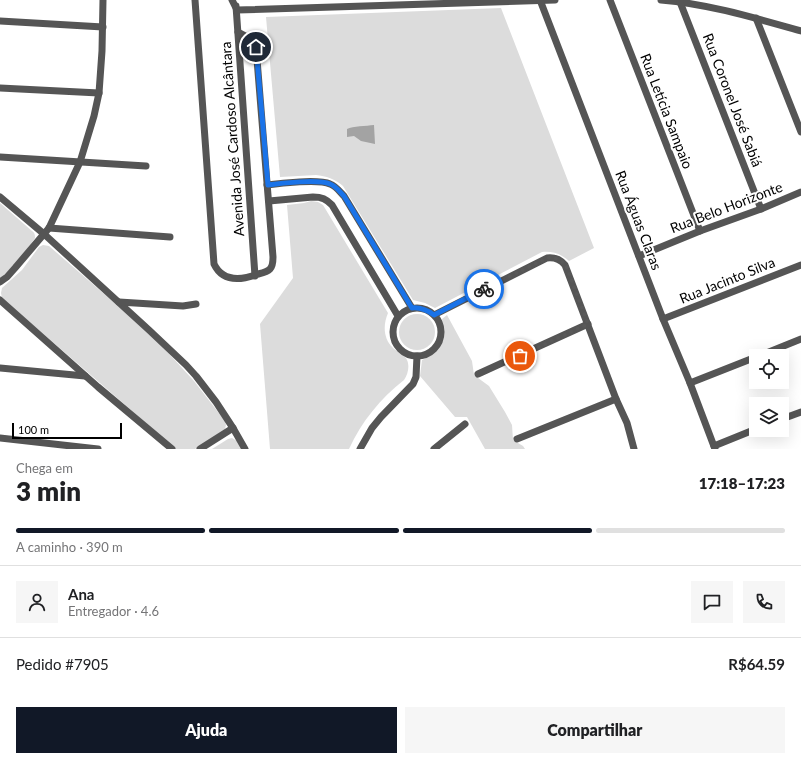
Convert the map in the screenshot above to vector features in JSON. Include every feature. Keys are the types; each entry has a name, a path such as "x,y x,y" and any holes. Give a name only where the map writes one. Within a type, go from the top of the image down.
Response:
{"street":[{"path":"0,282 11,273 47,231 80,162 94,116 99,93 103,0"},
{"path":"195,0 214,264 217,271 222,275 244,279 255,276 270,268 273,257 256,47 251,39 238,32"},
{"path":"232,0 237,10 555,0"},
{"name":"Avenida José Cardoso Alcântara","path":"236,0 255,276"},
{"name":"Rua Águas Claras","path":"540,0 663,319 715,447"},
{"name":"Rua Letícia Sampaio","path":"610,0 700,231"},
{"path":"660,0 723,9 801,30"},
{"name":"Rua Coronel José Sabiá","path":"680,2 761,209"},
{"path":"756,18 801,132"},
{"path":"0,21 103,27"},
{"path":"0,88 99,93"},
{"path":"0,157 146,166"},
{"path":"268,185 323,182 330,184 337,189 344,196 412,308"},
{"name":"Rua Belo Horizonte","path":"639,256 801,192"},
{"path":"269,201 313,196 326,199 332,206 398,316"},
{"path":"0,197 47,231 196,376 216,402 245,449"},
{"path":"47,231 170,237"},
{"path":"434,315 547,258 551,257 561,260 566,265 626,423 634,449"},
{"name":"Rua Jacinto Silva","path":"663,319 801,265"},
{"path":"0,300 85,376 172,449"},
{"path":"119,302 183,306 196,304"},
{"path":"412,308 428,310 434,315 439,322 441,330 437,345 424,355 409,355 402,351 393,338 392,331 398,316 412,308"},
{"path":"478,374 588,324"},
{"path":"777,349 801,340"},
{"path":"360,449 372,428 381,417 414,384 416,378 416,356"},
{"path":"690,384 749,360"},
{"path":"0,368 85,376"},
{"path":"517,439 616,399"},
{"path":"789,416 801,412"},
{"path":"434,449 465,424"},
{"path":"200,449 233,428"},
{"path":"715,447 749,432"},
{"path":"0,438 46,446 98,449"}],"shaded area":[{"path":"501,8 594,248 569,261 563,256 557,254 542,252 435,308 425,303 413,300 343,186 334,180 320,175 280,177 266,17"},
{"path":"374,125 375,144 361,141 354,136 347,137 347,129"},
{"path":"311,201 318,202 323,205 388,313 385,322 387,340 393,348 406,358 408,371 404,380 395,387 372,411 349,449 270,449 260,324 293,278 287,205"},
{"path":"0,203 35,234 35,238 19,259 0,279"},
{"path":"43,245 49,246 161,345 194,381 225,421 225,429 195,449 176,449 2,298 2,288 22,270 39,247"},
{"path":"421,314 430,319 434,325 434,339 430,345 421,350 413,350 404,345 400,339 399,328 404,319 410,315"},
{"path":"447,315 472,361 474,375 489,386 512,425 513,440 525,449 485,449 467,417 455,417 420,376 422,360 433,353 440,344 443,332 442,319"},
{"path":"232,438 237,441 242,449 212,449 228,439"}],"way so far":[{"path":"484,289 547,258 556,258 561,260 566,265 588,324 520,356"}],"route":[{"path":"256,47 268,185 323,182 330,184 337,189 344,196 412,308 428,310 434,315 484,289"}]}
